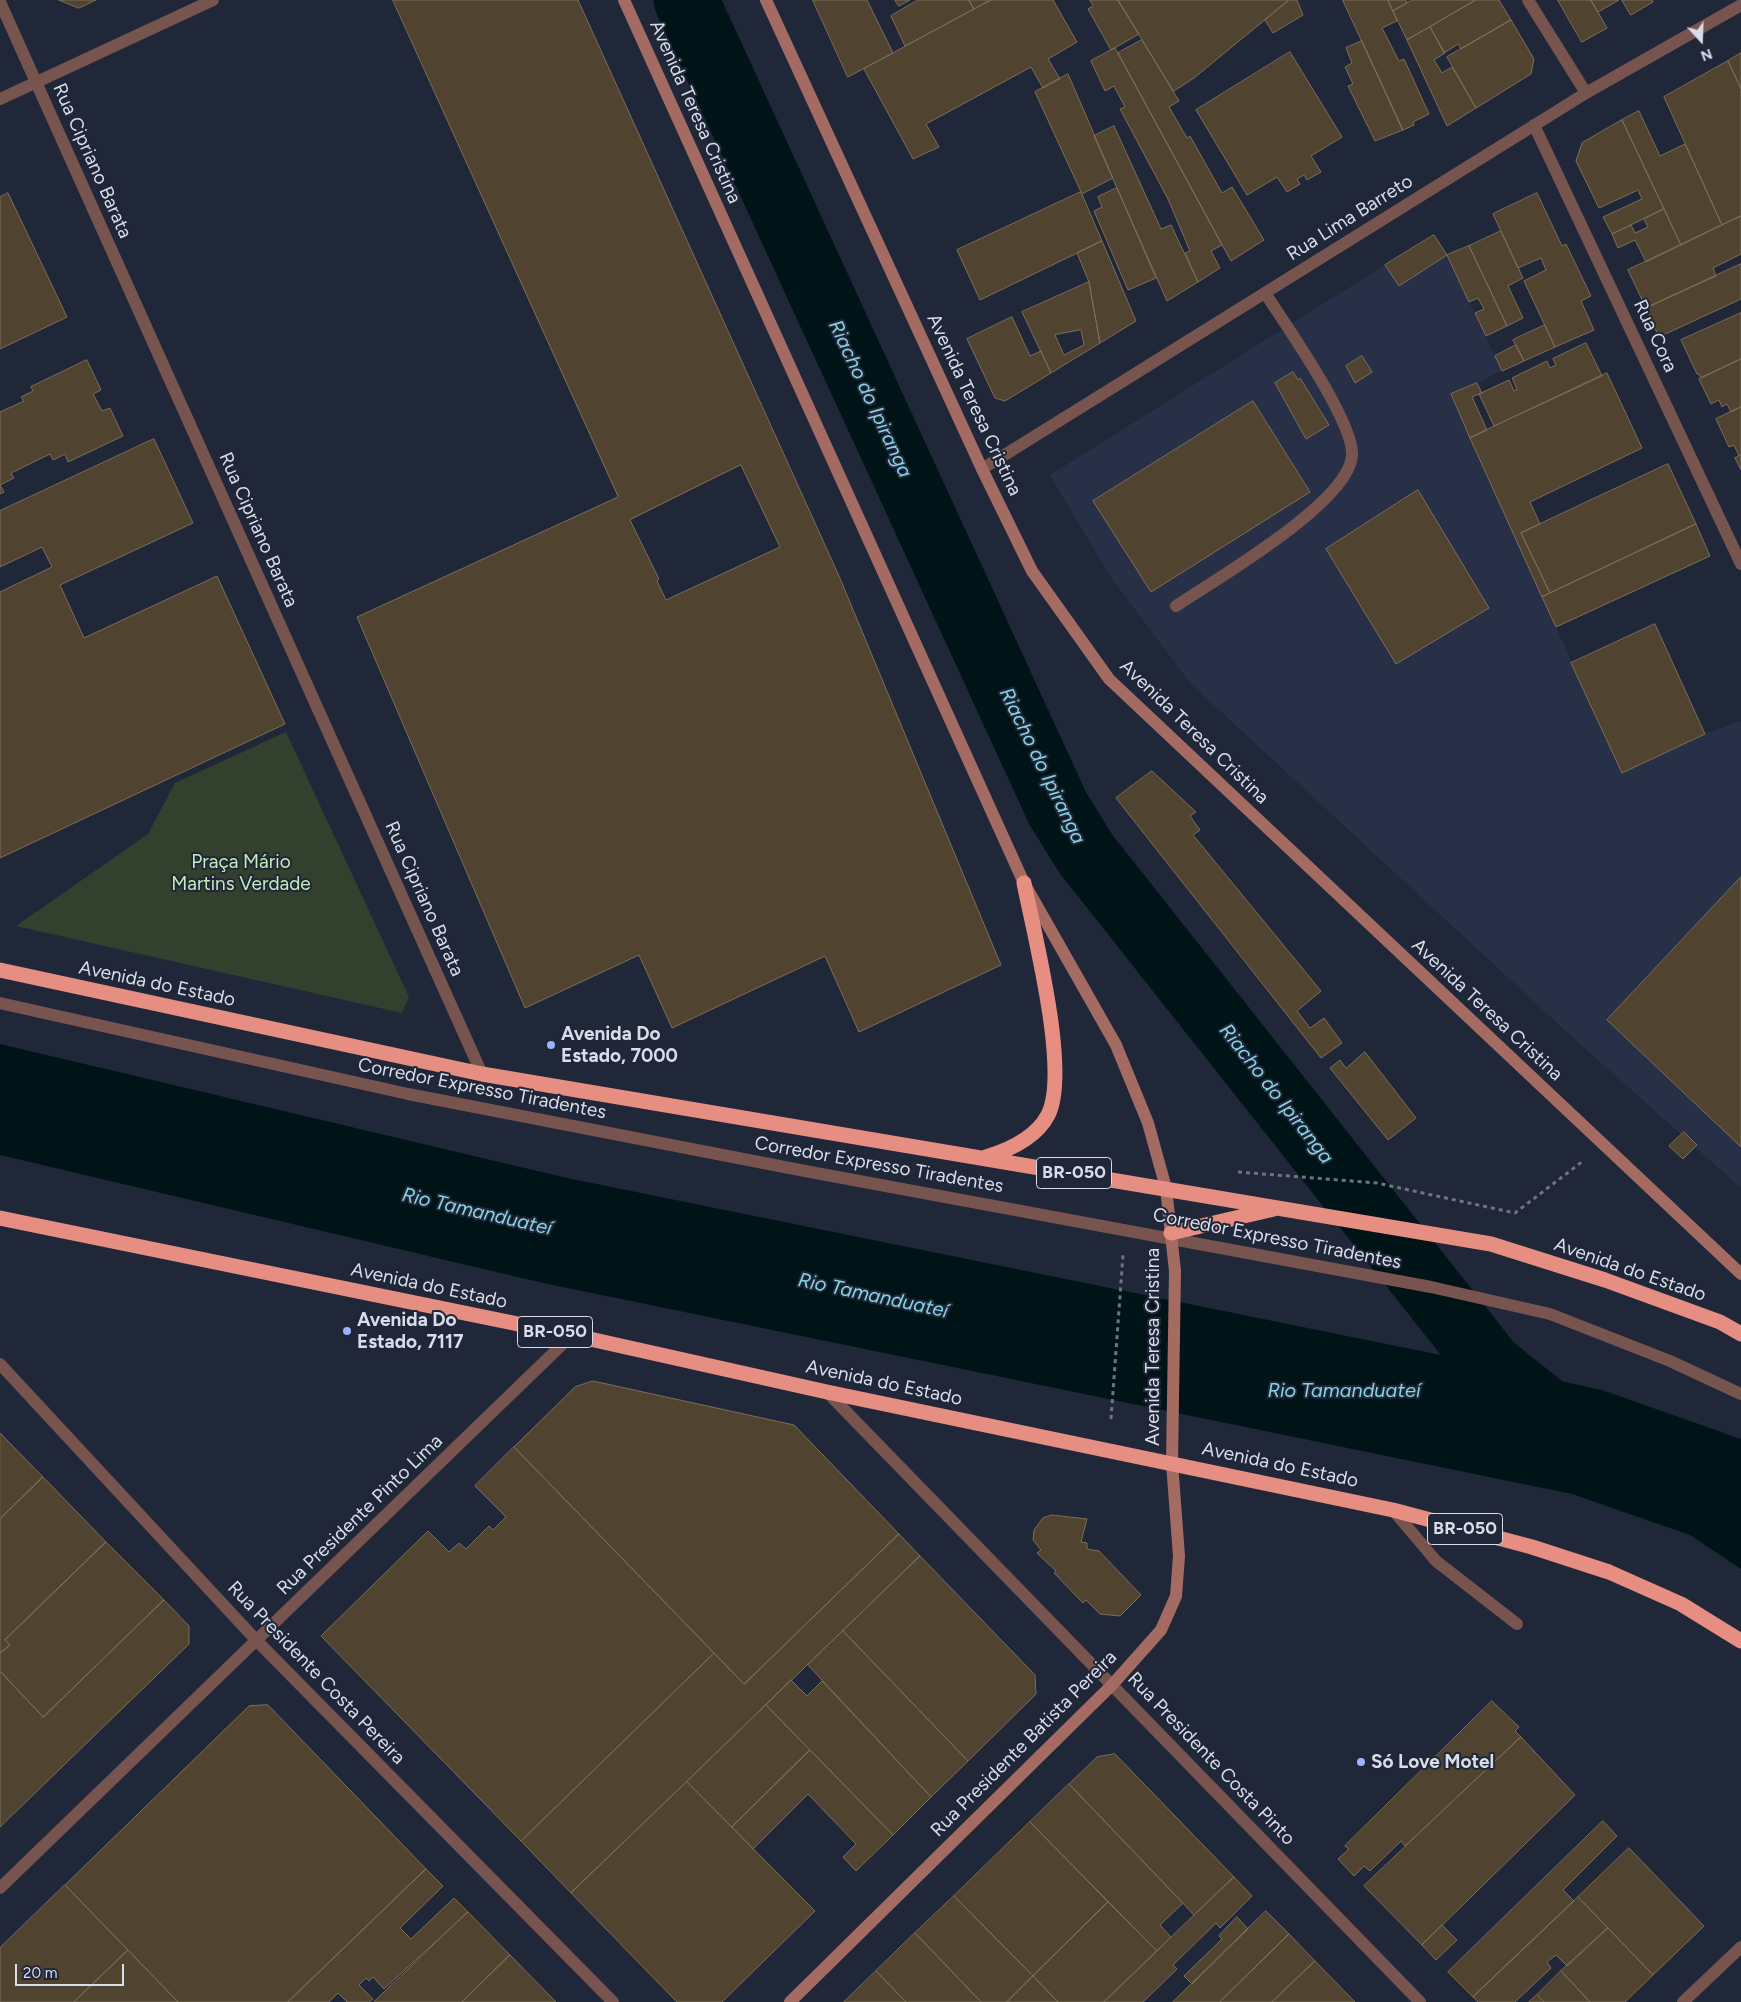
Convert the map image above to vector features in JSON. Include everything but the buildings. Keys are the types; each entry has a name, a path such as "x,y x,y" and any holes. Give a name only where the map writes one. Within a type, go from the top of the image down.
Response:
{"highway":[{"path":"982,1158 1014,1146 1039,1127 1048,1115 1056,1088 1053,1037 1024,883"},
{"name":"Avenida do Estado","path":"0,970 482,1074 1491,1244 1605,1280 1720,1322 1741,1334"},
{"path":"1171,1232 1280,1208"},
{"name":"Avenida do Estado","path":"0,1218 572,1335 828,1392 1394,1510 1532,1547 1609,1572 1681,1604 1741,1640"}],"main road":[{"name":"Avenida Teresa Cristina","path":"624,0 1024,883 1116,1046 1148,1123 1166,1188 1176,1271 1172,1463"},
{"name":"Avenida Teresa Cristina","path":"766,0 982,469 1032,571 1109,679 1741,1274"},
{"name":"Rua Presidente Batista Pereira","path":"790,2002 1112,1685 1161,1630 1176,1596 1179,1556 1172,1463"}],"street":[{"path":"0,99 213,0"},
{"path":"1528,0 1586,93"},
{"name":"Rua Cipriano Barata","path":"0,2 482,1074"},
{"name":"Rua Lima Barreto","path":"982,469 1586,93 1741,5"},
{"name":"Rua Cora","path":"1534,125 1741,564"},
{"path":"1176,606 1298,523 1326,501 1346,476 1352,455 1348,435 1325,387 1265,293"},
{"name":"Corredor Expresso Tiradentes","path":"0,1003 408,1094 805,1171 1431,1287 1550,1314 1670,1361 1741,1394"},
{"name":"Rua Presidente Pinto Lima","path":"0,1888 572,1335"},
{"name":"Rua Presidente Costa Pereira","path":"0,1364 257,1641 613,2002"},
{"name":"Rua Presidente Costa Pinto","path":"828,1392 1420,2002"},
{"path":"1394,1510 1436,1561 1518,1624"},
{"path":"1682,2002 1741,1947"}],"path":[{"path":"1234,1172 1366,1183 1515,1213 1603,1145"},
{"path":"1111,1419 1123,1251"}],"shaded area":[{"path":"1447,255 1502,371 1451,395 1622,773 1705,734 1741,721 1741,1188 1570,1035 1190,683 1109,575 1050,475 1385,265 1399,286"}],"green space":[{"name":"Praça Mário Martins Verdade","path":"286,732 409,997 402,1013 16,926 148,834 175,783"}],"water":[{"name":"Rio Tamanduateí","path":"0,1044 567,1178 1431,1353 1602,1390 1741,1439 1741,1569 1690,1535 1572,1494 543,1283 0,1155"}],"waterway":[{"name":"Riacho do Ipiranga","path":"686,0 1058,809 1086,854 1491,1366 1561,1422"}],"place":[{"name":"Avenida Do Estado, 7000","path":"551,1045"},
{"name":"Avenida Do Estado, 7117","path":"347,1331"},
{"name":"Só Love Motel","path":"1361,1762"}]}
